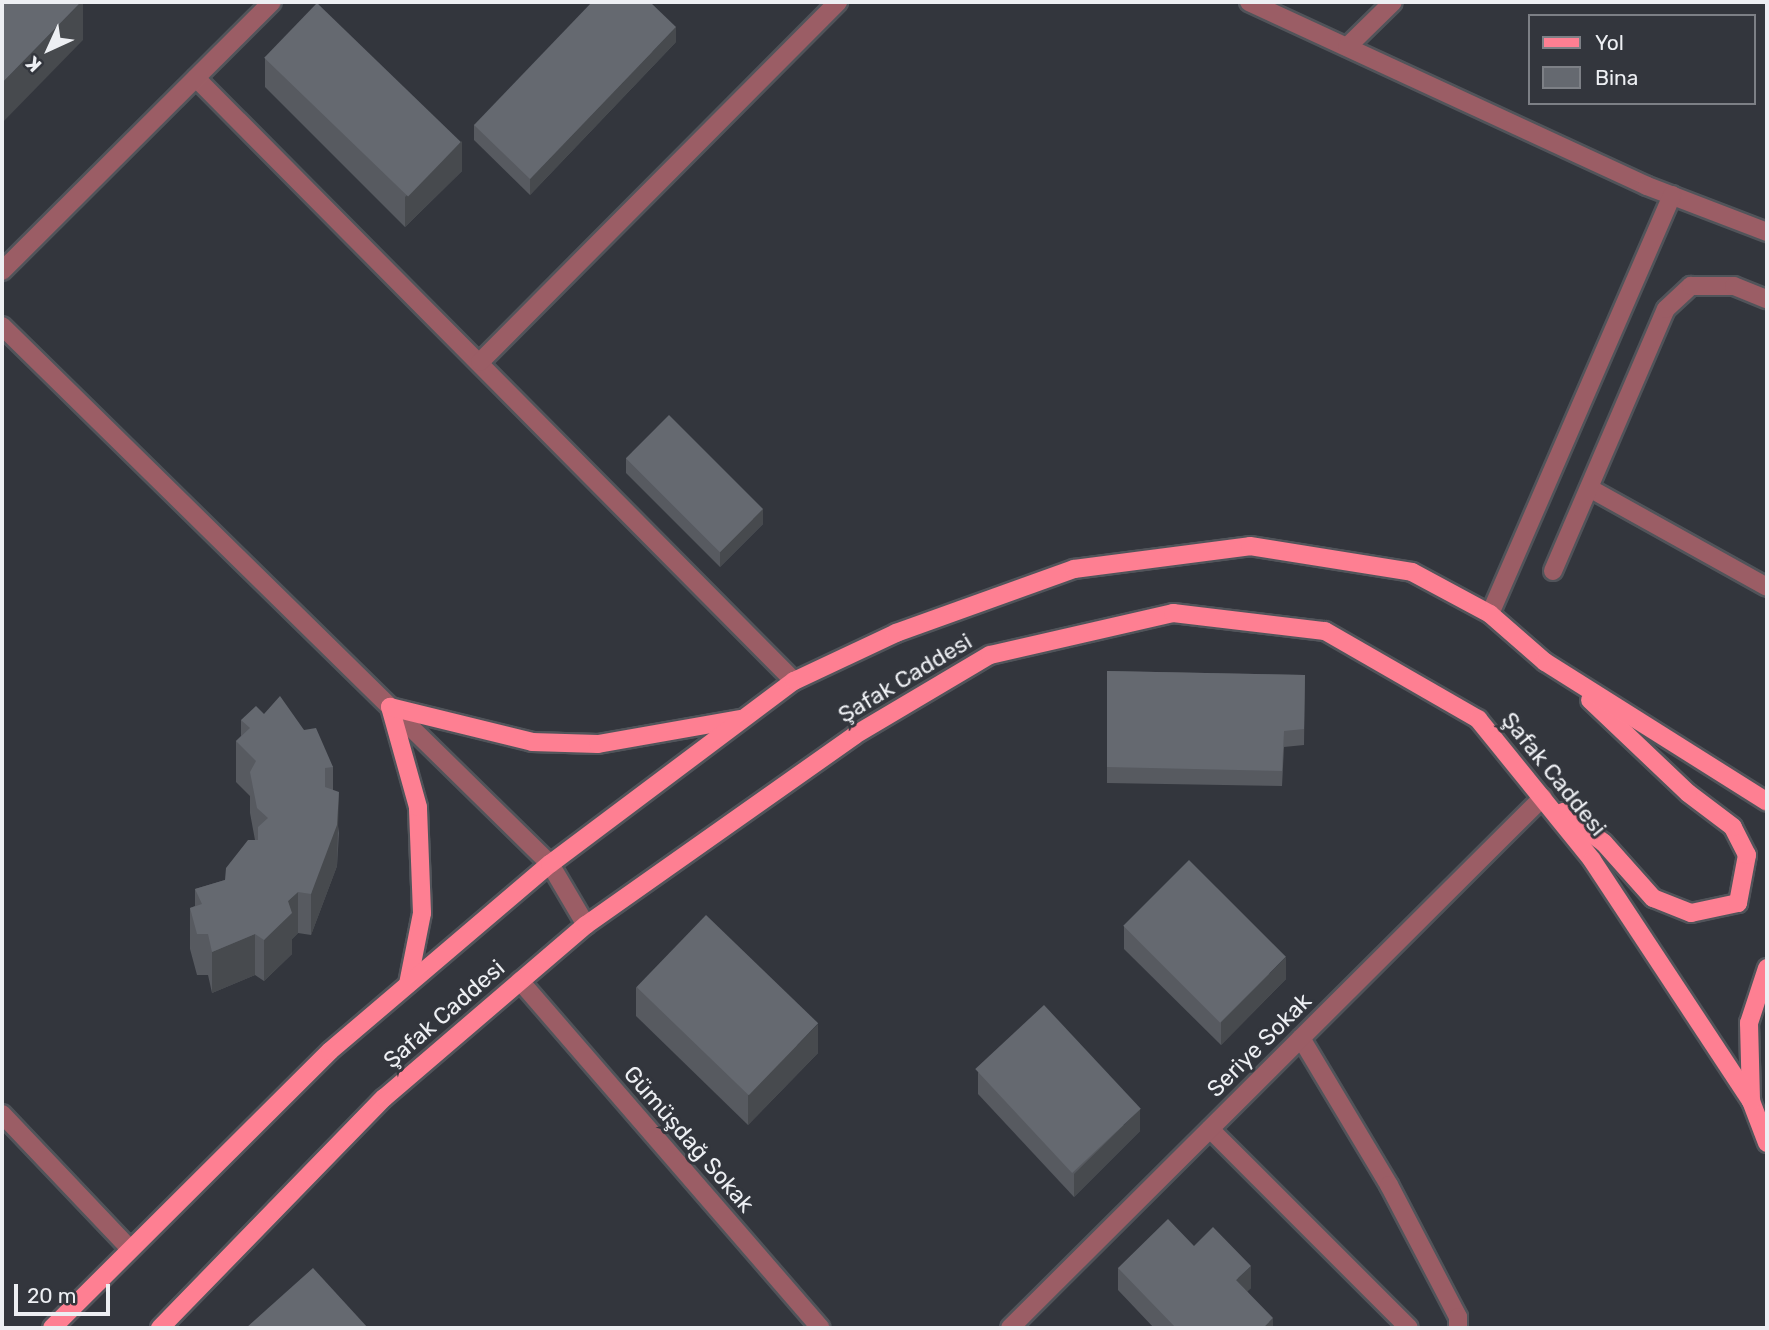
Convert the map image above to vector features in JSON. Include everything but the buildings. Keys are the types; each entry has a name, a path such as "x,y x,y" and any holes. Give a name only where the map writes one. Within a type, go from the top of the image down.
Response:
{"main road":[{"name":"Şafak Caddesi","path":"52,1328 330,1051 550,864 744,718 794,681 896,634 1074,569 1250,546 1412,572 1490,614 1557,669 1767,802"},
{"name":"Şafak Caddesi","path":"160,1328 384,1098 520,981 586,925 855,735 990,655 1173,613 1325,631 1478,719 1543,797 1664,964 1751,1101"},
{"path":"1543,797 1604,843 1653,898 1691,913 1738,903 1747,855 1733,827 1688,793 1557,669"},
{"path":"408,984 422,913 418,807 390,707 532,741 598,744 744,718"},
{"path":"1767,968 1749,1023 1751,1101 1767,1143"}],"street":[{"path":"2,271 272,2"},
{"path":"480,362 838,2"},
{"path":"1249,2 1672,195 1767,232"},
{"path":"1347,47 1393,2"},
{"path":"197,78 794,681"},
{"path":"1490,614 1672,195"},
{"path":"1553,572 1591,489 1666,309 1691,286 1734,286 1767,299"},
{"path":"2,326 550,864 586,925"},
{"path":"1591,489 1767,587"},
{"name":"Seriye Sokak","path":"1010,1328 1543,797"},
{"name":"Gümüşdağ Sokak","path":"520,981 821,1328"},
{"path":"1301,1038 1389,1185 1458,1317 1458,1328"},
{"path":"2,1114 130,1249"},
{"path":"1210,1129 1409,1328"}]}
